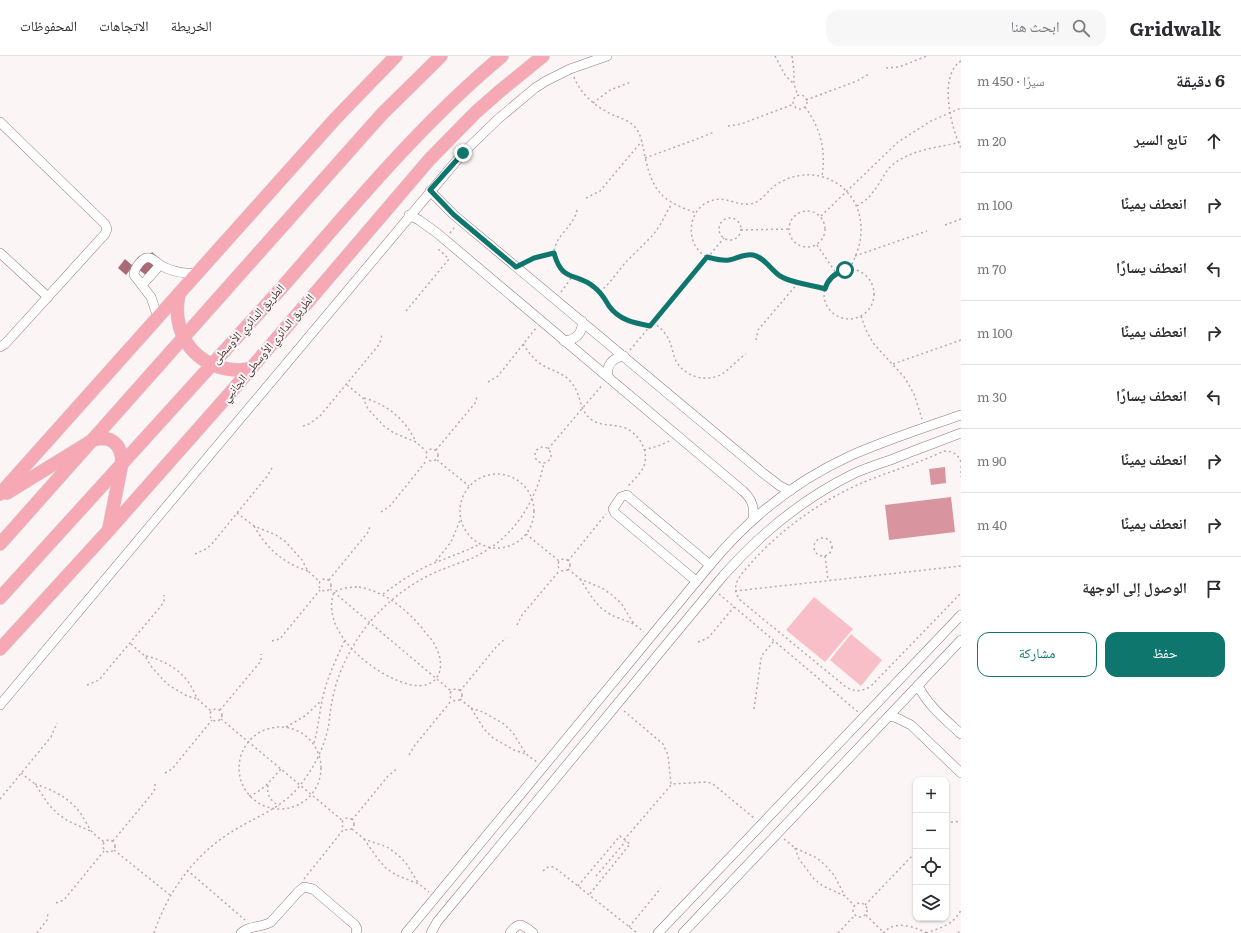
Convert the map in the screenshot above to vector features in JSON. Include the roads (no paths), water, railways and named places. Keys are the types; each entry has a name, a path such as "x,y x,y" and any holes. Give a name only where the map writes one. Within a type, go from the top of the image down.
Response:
{"highway":[{"path":"0,496 335,119 396,56"},
{"path":"0,544 382,114 441,56"},
{"name":"الطريق الدائري الأوسطى","path":"0,598 212,365 411,142 458,94 502,56"},
{"name":"الطريق الدائري الأوسطى الجانبي","path":"0,649 108,530 250,369 429,160 475,113 505,86 543,56"},
{"path":"179,294 177,316 184,338 193,351 212,365 231,370 250,369"},
{"path":"0,496 93,440 102,438 110,440 118,446 122,454 122,463 108,530"}],"street":[{"path":"0,705 409,215 463,153 498,119 535,88 570,70 607,56"},
{"path":"0,122 106,226 105,234 5,344 0,347"},
{"path":"430,190 454,215 516,267 763,473 780,486 790,491"},
{"path":"409,215 419,220 437,233 748,496 753,507 754,519"},
{"path":"0,253 48,297"},
{"path":"158,318 154,304 142,285 136,279 134,273 143,259 151,258 160,265 178,272 197,273"},
{"path":"142,285 160,265"},
{"path":"564,341 570,341 576,338 580,333 582,321"},
{"path":"608,378 607,371 612,360 624,356"},
{"path":"406,933 696,581 738,534 754,519 790,491 848,457 961,415"},
{"path":"431,933 432,929 442,916 713,589 736,562 765,532 816,494 864,469 961,434"},
{"path":"696,581 615,513 613,509 624,496 629,497 710,565"},
{"path":"663,932 961,614"},
{"path":"683,933 961,640"},
{"path":"918,685 926,700 961,734"},
{"path":"889,716 911,725 961,773"},
{"path":"242,933 246,928 266,925 271,922 300,889 304,887 313,889 355,925 357,929 356,933"},
{"path":"510,933 516,925 519,924 523,925 533,933"}]}
